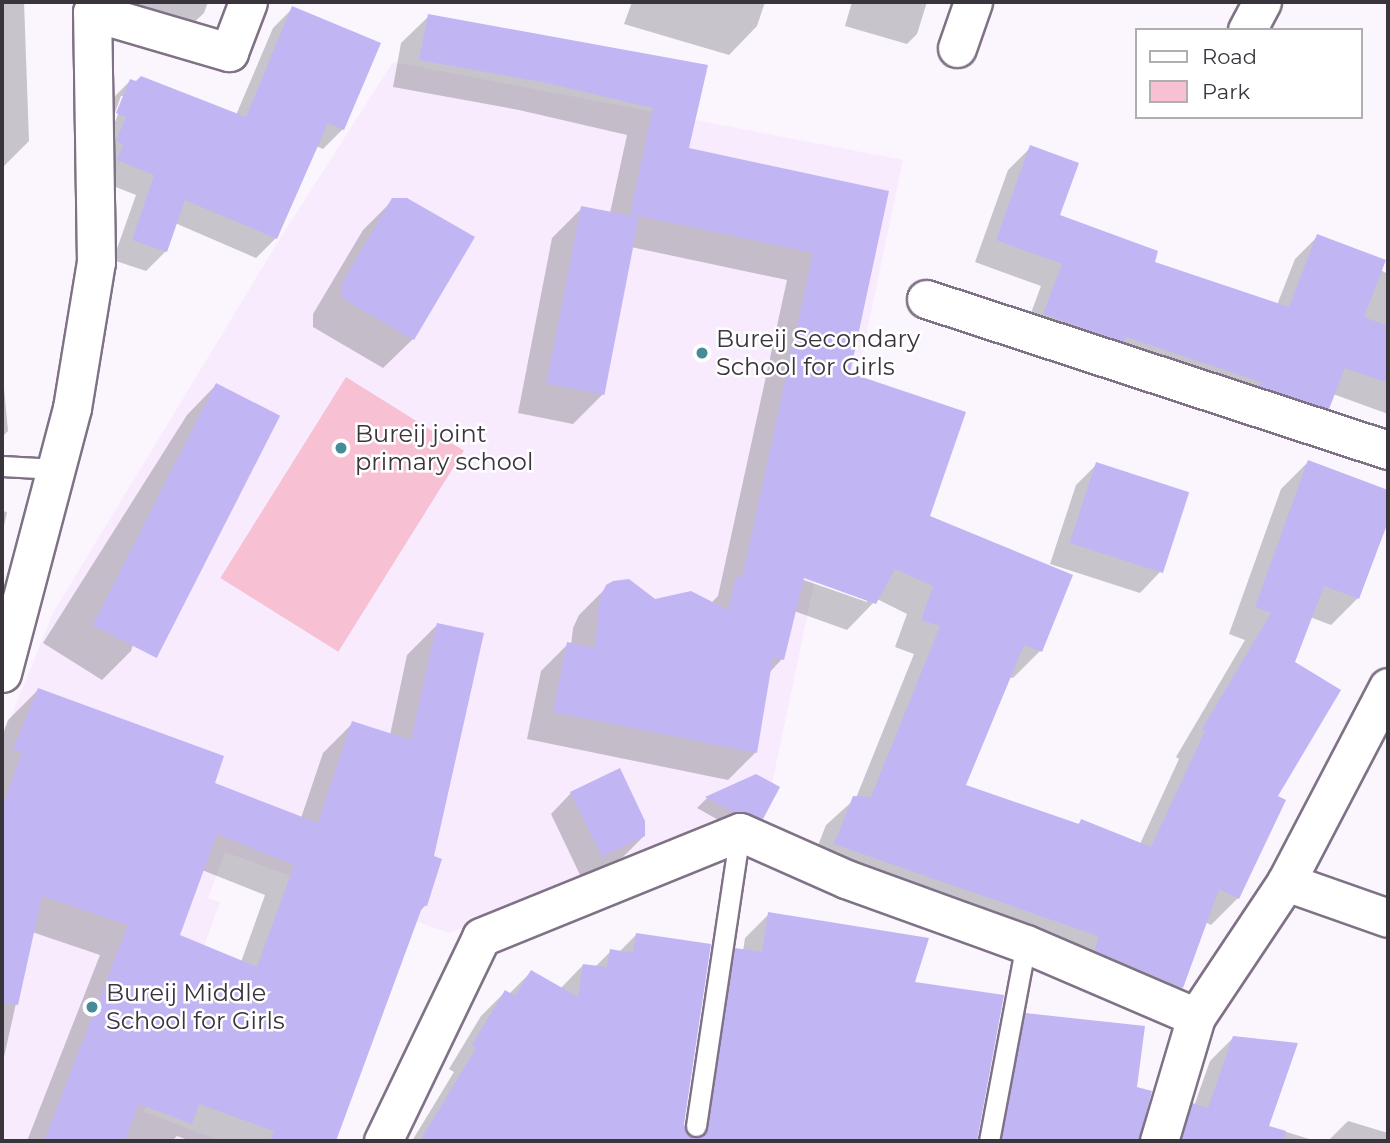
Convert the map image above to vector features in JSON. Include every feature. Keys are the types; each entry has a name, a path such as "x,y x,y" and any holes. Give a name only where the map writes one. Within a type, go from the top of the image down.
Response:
{"street":[{"path":"2,673 72,408 96,262 91,7 229,52 247,2"},
{"path":"957,48 973,2"},
{"path":"1248,28 1262,2"},
{"path":"926,299 1388,450"},
{"path":"1159,1141 1196,1017 1286,882 1388,687"},
{"path":"383,1141 481,937 740,832 846,879 1026,944 1196,1017"},
{"path":"1286,882 1388,918"}],"lane":[{"path":"2,466 56,469"},
{"path":"696,1126 740,832"},
{"path":"989,1141 1026,944"}],"shaded area":[{"path":"393,62 903,160 766,812 449,933 225,852 208,898 220,902 144,1112 221,1141 2,1141 2,739 53,613 281,237"}],"green space":[{"path":"346,377 464,451 338,652 220,578"}],"building":[{"path":"292,6 381,43 344,130 328,123 277,239 185,200 167,252 132,240 154,175 117,160 123,144 116,141 126,117 116,113 130,79 136,81 141,76 246,117"},
{"path":"428,14 708,65 689,148 889,191 850,373 966,412 930,516 1073,575 1042,652 1024,645 966,785 1079,824 1081,819 1151,847 1205,731 1202,729 1271,613 1255,607 1308,460 1388,490 1388,522 1359,599 1324,586 1295,662 1341,690 1278,796 1286,800 1239,899 1219,889 1183,988 1095,951 1098,936 834,844 853,796 871,797 940,626 921,620 933,586 895,569 876,604 804,578 784,660 773,657 757,753 553,712 567,642 595,648 599,600 606,585 613,581 629,579 655,599 691,591 728,610 736,576 742,578 813,253 630,214 653,108 547,83 419,60"},
{"path":"1030,145 1079,163 1060,215 1158,251 1155,262 1289,307 1317,234 1386,260 1364,317 1388,326 1388,383 1345,368 1329,409 1259,386 1261,382 1126,337 1124,342 1043,314 1062,264 996,240"},
{"path":"392,198 407,198 475,237 414,340 342,298 342,283"},
{"path":"581,206 639,217 604,395 546,384"},
{"path":"216,383 280,416 157,658 93,625"},
{"path":"1096,462 1189,492 1163,573 1070,543"},
{"path":"437,623 484,633 434,856 442,859 427,906 423,905 336,1141 270,1141 274,1131 199,1104 192,1124 139,1104 125,1141 44,1141 128,925 42,896 18,1005 2,1003 2,808 22,753 13,749 38,688 224,756 215,783 318,823 352,721 411,740","holes":["217,834 294,865 257,967 180,935"]},
{"path":"620,768 645,821 645,836 602,857 570,792"},
{"path":"756,774 780,787 763,819 748,813 733,812 705,797"},
{"path":"768,912 929,938 915,982 1004,995 977,1141 420,1141 476,1048 472,1045 505,990 515,996 531,970 578,997 583,964 607,967 610,949 633,953 636,933 711,944 684,1124 689,1136 701,1137 708,1128 735,948 762,952"},
{"path":"1025,1013 1145,1026 1137,1087 1152,1091 1139,1141 1001,1141"},
{"path":"1233,1036 1298,1043 1269,1126 1286,1131 1284,1141 1181,1141 1192,1103 1208,1108"}],"place":[{"name":"Bureij Secondary School for Girls","path":"702,353"},
{"name":"Bureij joint primary school","path":"341,448"},
{"name":"Bureij Middle School for Girls","path":"92,1007"}]}
